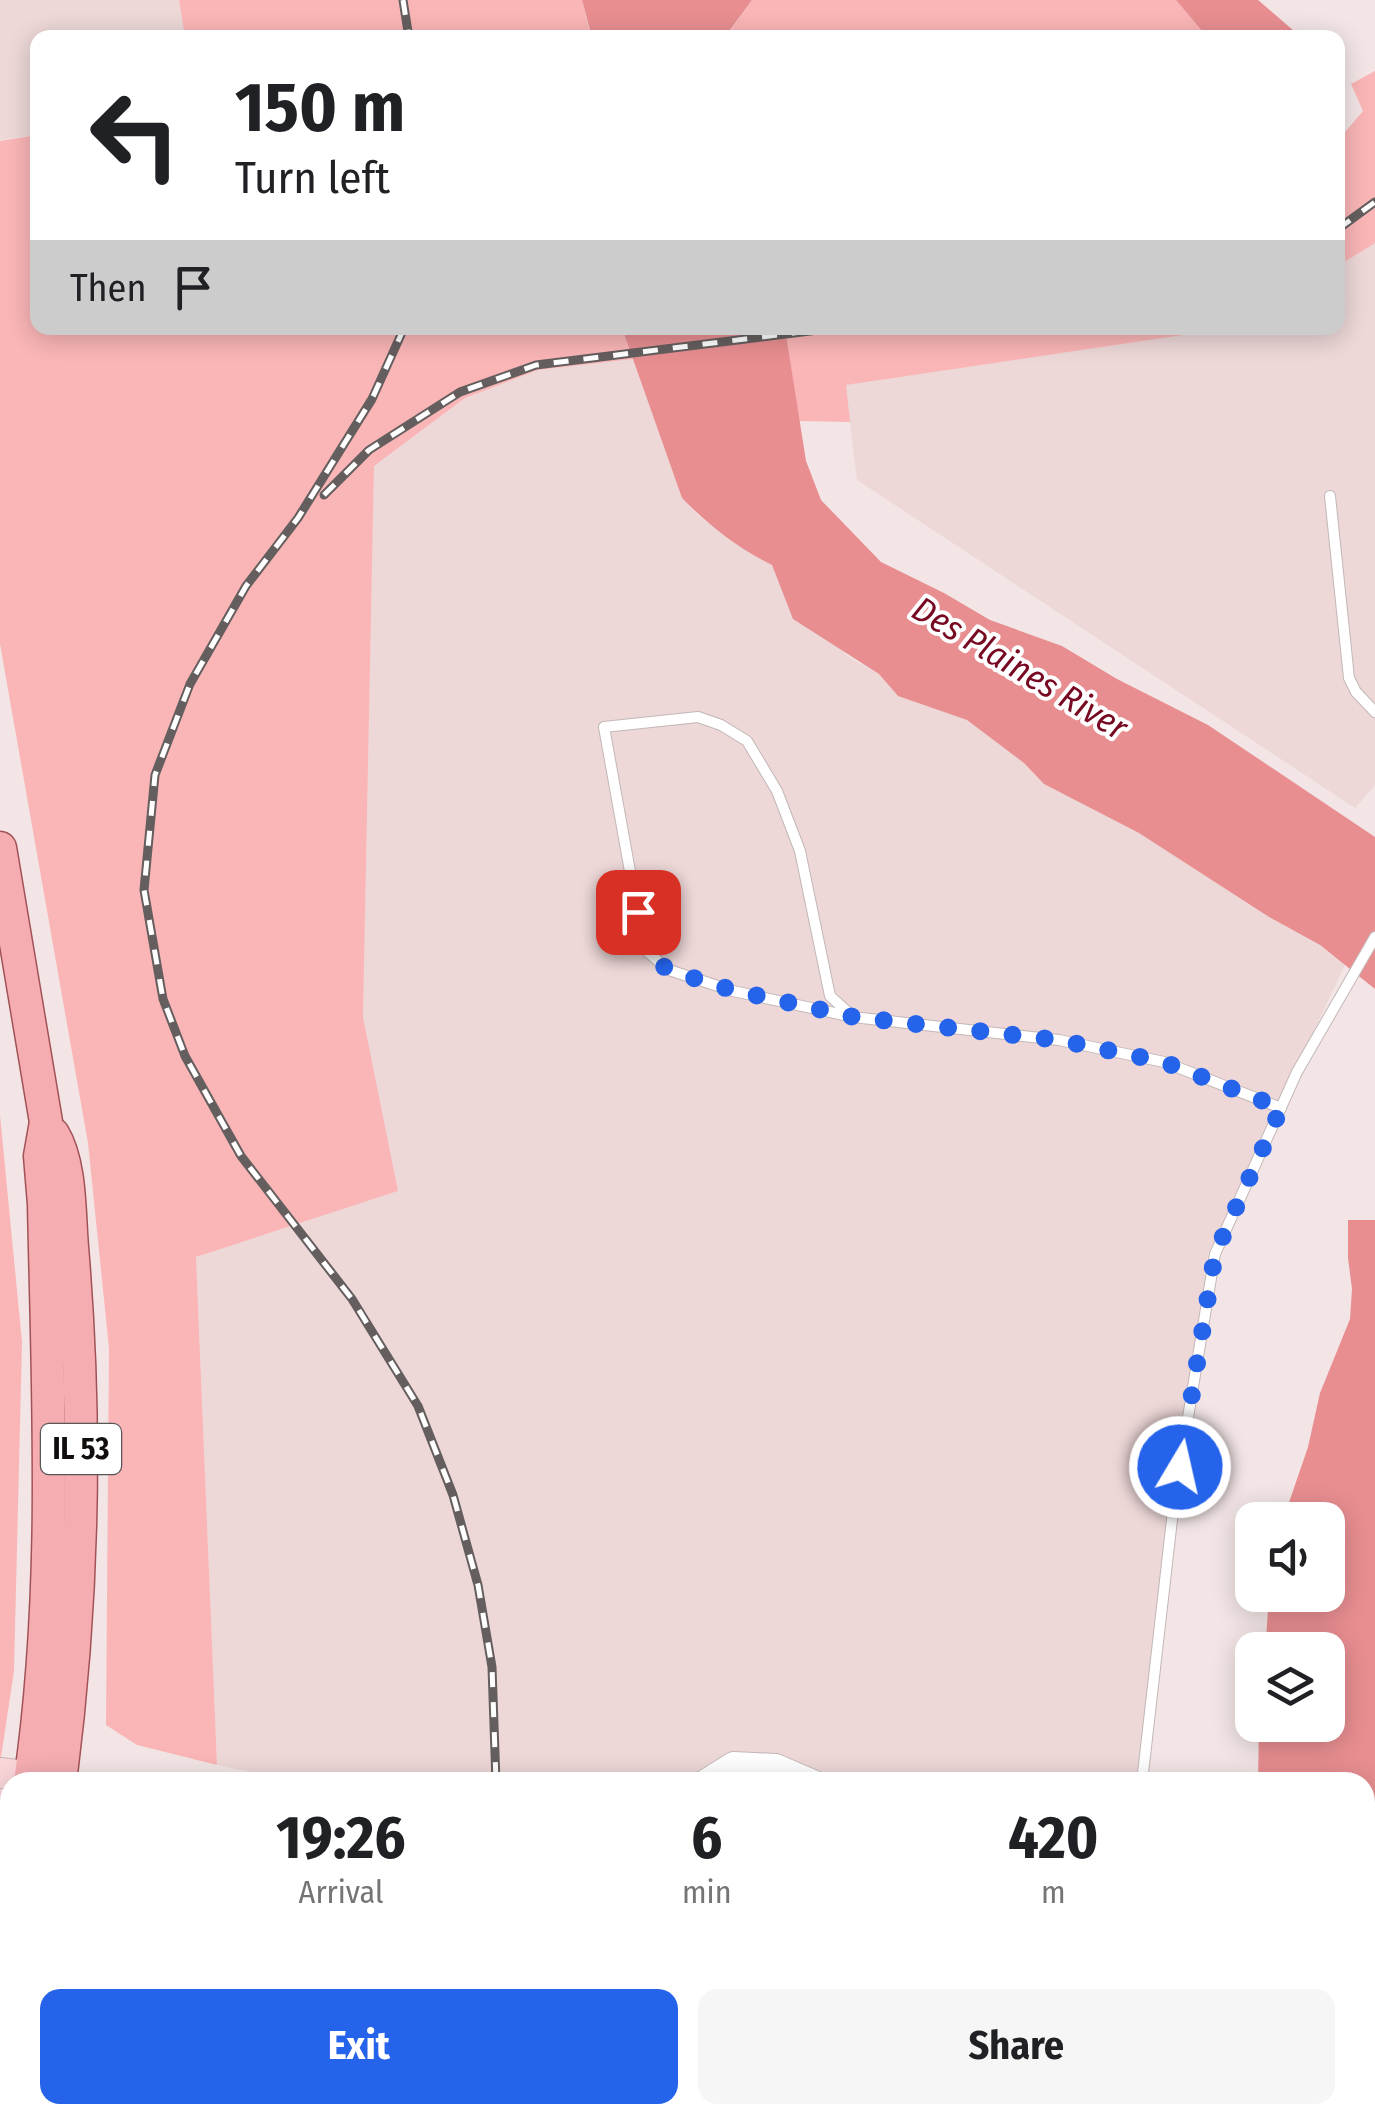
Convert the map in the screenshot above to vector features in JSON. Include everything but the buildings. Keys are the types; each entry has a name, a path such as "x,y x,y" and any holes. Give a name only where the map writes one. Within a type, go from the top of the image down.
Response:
{"main road":[{"name":"IL 53","path":"0,848 46,1122 60,1145 68,1204 80,1424 75,1631 45,1772"}],"street":[{"path":"716,1772 733,1762 776,1764 795,1772"}],"lane":[{"path":"1330,496 1349,678 1375,712"},
{"path":"854,1017 830,996 800,850 778,791 747,741 698,717 604,727 644,950 668,970 716,986 854,1017 1059,1040 1147,1058 1281,1108"},
{"path":"1143,1772 1174,1502 1215,1254 1297,1072 1375,937"}],"shaded area":[{"path":"0,0 179,0 184,30 30,30 30,136 0,140"},
{"path":"179,0 582,0 589,30 184,30"},
{"path":"752,0 1176,0 1201,30 731,30"},
{"path":"1375,71 1375,243 1345,262 1345,132 1363,111 1351,84"},
{"path":"30,136 30,335 624,335 633,359 538,370 465,398 374,466 363,1017 398,1191 196,1257 217,1765 137,1745 106,1725 109,1348 88,1143 0,644 0,141"},
{"path":"1375,243 1375,785 1355,808 857,480 845,385 1184,335 1345,335 1345,262"},
{"path":"786,335 1184,335 846,385 850,422 799,421"},
{"path":"633,359 682,498 699,516 772,565 780,583 849,657 879,674 898,696 967,720 1024,763 1044,784 1139,833 1345,965 1208,1254 1145,1772 250,1772 217,1765 196,1257 398,1191 363,1017 374,466 465,398 538,370"},
{"path":"0,1115 22,1342 14,1671 0,1764"}],"water":[{"path":"582,0 752,0 730,30 590,30"},
{"path":"1176,0 1258,0 1293,30 1201,30"},
{"name":"Des Plaines River","path":"624,335 786,335 806,461 821,500 881,562 990,620 1062,646 1208,725 1375,837 1375,989 1320,945 1269,917 1139,833 1044,784 1024,763 967,720 898,696 879,674 793,619 772,565 724,535 682,498"},
{"path":"1348,1220 1375,1220 1375,1772 1258,1772 1259,1742 1345,1742 1345,1632 1267,1632 1268,1612 1345,1612 1345,1502 1289,1502 1308,1447 1320,1393 1350,1319"}],"railway":[{"path":"403,0 408,30"},
{"path":"1345,224 1375,202"},
{"path":"401,335 372,399 298,518 246,586 190,684 155,775 144,890 163,999 185,1056 241,1156 352,1299 418,1406 453,1495 478,1585 492,1667 496,1772"},
{"path":"324,495 369,450 460,392 536,365 778,335"}],"route":[{"path":"638,912 644,950 668,970 732,990 854,1017 1059,1040 1164,1062 1281,1108 1215,1254 1180,1467"}]}
